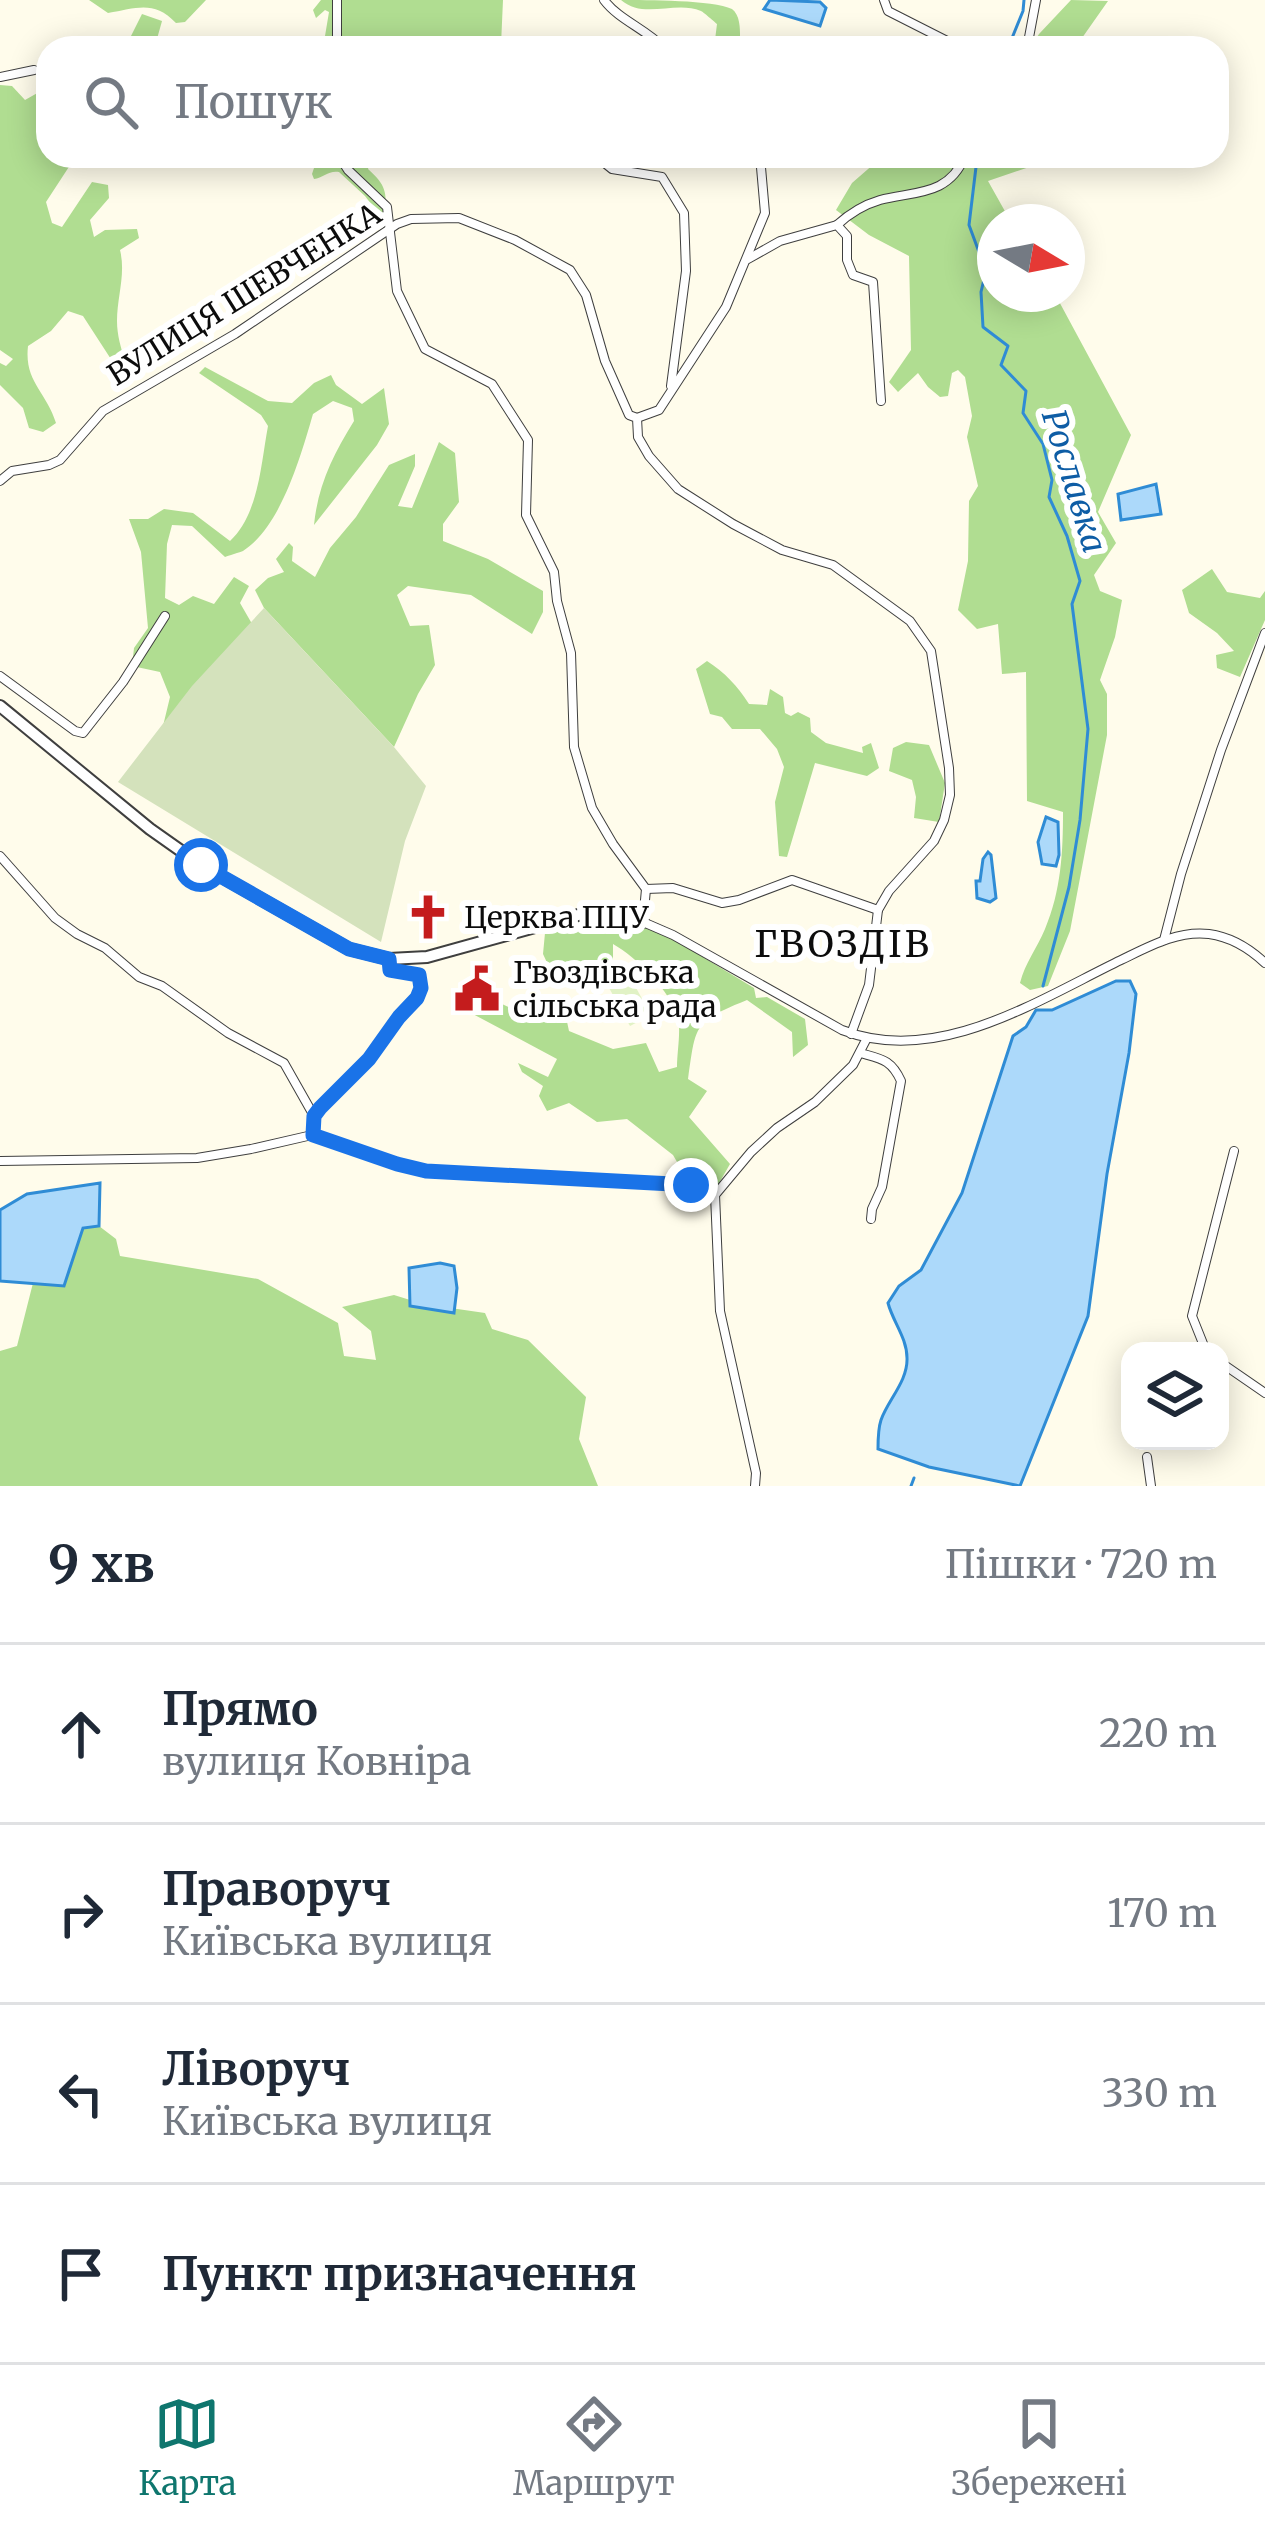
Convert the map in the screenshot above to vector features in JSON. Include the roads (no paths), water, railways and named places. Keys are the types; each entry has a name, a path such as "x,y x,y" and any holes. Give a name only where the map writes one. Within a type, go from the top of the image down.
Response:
{"street":[{"path":"337,0 338,36"},
{"path":"604,0 653,36"},
{"path":"884,0 888,11 937,36"},
{"path":"1029,36 1036,0"},
{"path":"0,77 34,70"},
{"path":"347,168 387,207 397,291 425,349 492,384 528,440 526,515 554,572 571,653 574,747 592,808 646,889 643,922"},
{"path":"611,168 662,177 684,213 686,271 670,392"},
{"path":"638,418 659,410 726,308 765,213 761,168"},
{"path":"747,260 780,241 837,225 876,201 917,195 942,185 960,168"},
{"name":"ВУЛИЦЯ ШЕВЧЕНКА","path":"0,481 12,471 60,460 103,411 235,334 388,229 411,219 459,218 515,240 570,270 586,295 605,361 629,415 638,418 638,437 680,490 782,550 833,565 910,621 931,651 950,795 934,842 878,910"},
{"path":"837,225 847,236 847,260 853,275 873,282 881,401"},
{"path":"0,676 83,733 165,616"},
{"path":"1164,940 1221,750 1265,633"},
{"path":"0,706 201,865 349,949 389,959 427,957 582,914 614,916 673,935 851,1034 909,1040 985,1025 1164,940 1207,934 1248,946 1265,963"},
{"path":"0,856 56,918 77,934 105,948 139,977 161,986 228,1033 284,1063 314,1116 313,1135"},
{"path":"646,889 673,888 722,903 792,880 878,910 869,985 851,1034"},
{"path":"314,1116 369,1059 417,998 419,975 390,970 389,959"},
{"path":"755,1486 720,1311 715,1195 751,1151 815,1102 853,1065 867,1038"},
{"path":"860,1054 894,1066 901,1081 882,1187 871,1220"},
{"path":"0,1161 197,1158 313,1135 426,1171 691,1185 715,1195"},
{"path":"1202,1342 1192,1316 1234,1151"},
{"path":"1229,1368 1265,1393"},
{"path":"1148,1457 1151,1486"}],"water":[{"path":"770,0 820,2 826,8 820,26 764,9"},
{"path":"1156,484 1161,514 1121,520 1118,494"},
{"path":"1046,817 1058,822 1056,866 1042,864 1038,842"},
{"path":"988,852 996,898 990,902 977,898 976,881 980,881"},
{"path":"1116,981 1130,981 1136,994 1088,1316 1020,1486 929,1467 878,1449 881,1420 901,1382 907,1358 888,1303 899,1286 921,1270 962,1193 1013,1036 1026,1027 1036,1010 1052,1010"},
{"path":"100,1183 99,1226 83,1228 64,1286 0,1281 0,1210 27,1194"},
{"path":"440,1263 454,1266 454,1313 410,1306 409,1268"}],"waterway":[{"path":"1013,36 1024,0"},
{"name":"Рославка","path":"976,168 969,225 986,271 981,292 983,327 1008,346 1001,365 1026,391 1023,413 1043,444 1052,480 1049,497 1080,581 1072,604 1088,729 1080,820 1069,887 1043,986"},
{"name":"Рославка","path":"911,1486 914,1478"}],"place":[{"name":"Церква ПЦУ","path":"428,917"},
{"name":"Гвоздівська сільська рада","path":"477,989"}],"district":[{"name":"ГВОЗДІВ","path":"843,944"}]}
